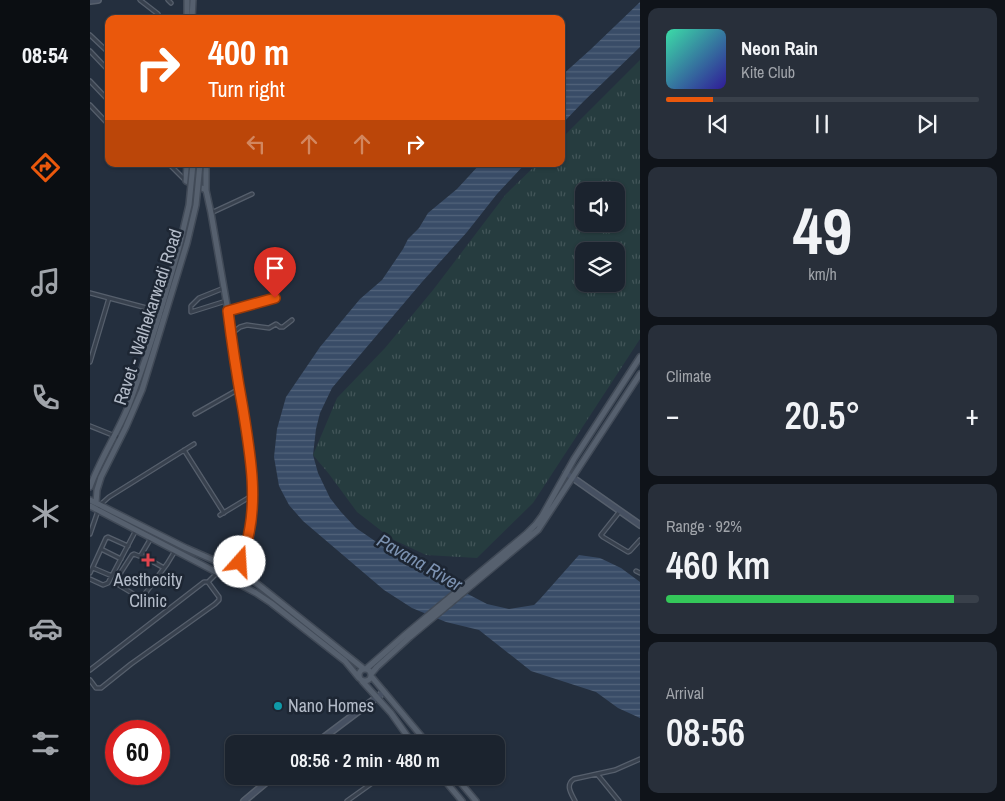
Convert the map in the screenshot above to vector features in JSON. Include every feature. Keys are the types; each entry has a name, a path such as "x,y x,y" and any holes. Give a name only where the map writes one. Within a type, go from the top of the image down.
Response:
{"main road":[{"path":"187,0 188,15"},
{"path":"191,15 193,0"},
{"path":"187,167 186,181 206,190"},
{"name":"Ravet - Walhekarwadi Road","path":"164,313 189,206 193,167"},
{"name":"Ravet - Walhekarwadi Road","path":"90,487 142,390 164,313 187,244 196,205 200,167"},
{"path":"206,167 206,190 228,311 230,334 251,460 253,495 248,540 247,575 250,580 244,586"},
{"path":"544,517 574,459 640,357"},
{"path":"360,679 359,672 408,635 544,517 573,478 640,374"},
{"name":"Ravet - Walhekarwadi Road","path":"93,505 101,477 117,437"},
{"path":"93,505 136,530 219,572 272,604 344,661 407,735"},
{"path":"93,505 247,575 365,669 369,670 384,692 420,735"},
{"path":"219,572 220,568 238,564 243,560 248,540"},
{"path":"360,679 368,681 377,667 408,635"},
{"path":"449,785 462,801"},
{"path":"463,785 476,801"}],"street":[{"path":"90,1 98,0"},
{"path":"140,0 158,14"},
{"path":"90,35 105,50"},
{"path":"90,51 105,66"},
{"path":"90,81 105,97"},
{"path":"90,105 105,120"},
{"path":"172,167 186,181"},
{"path":"211,213 252,194"},
{"path":"224,288 199,298 191,306 191,312 226,301"},
{"path":"90,293 164,313"},
{"path":"90,362 110,298"},
{"path":"228,311 275,298"},
{"path":"230,334 240,327 247,325 269,328 276,324 283,327 292,320"},
{"path":"194,414 239,388"},
{"path":"90,426 117,437"},
{"path":"90,534 93,505 194,444"},
{"path":"184,450 222,514 253,495"},
{"path":"566,473 638,522"},
{"path":"620,511 601,535 628,552 640,540"},
{"path":"90,579 105,585 108,583 136,530"},
{"path":"90,573 108,537 128,546"},
{"path":"141,555 151,537"},
{"path":"101,549 121,558"},
{"path":"164,568 141,555 134,554 116,582 141,597 144,595 164,568 176,550"},
{"path":"92,568 112,576"},
{"path":"90,670 219,572"},
{"path":"90,680 96,688 101,688 219,600 219,597 208,582"},
{"path":"327,735 384,692"},
{"path":"574,801 569,789 571,780 615,770 640,759"},
{"path":"597,774 619,801"},
{"path":"244,801 263,785"},
{"path":"347,801 369,785"}],"green space":[{"path":"640,60 640,339 533,503 477,558 426,555 392,539 357,512 313,455 337,398 385,348 433,290 506,194 534,167 565,167 565,135"}],"water":[{"path":"640,2 640,47 565,121 565,72"},
{"path":"477,167 522,167 332,388 320,413 316,429 313,455 318,473 330,498 356,528 398,557 487,604 509,609 534,605 579,555 600,558 621,568 640,582 640,718 618,708 596,692 531,671 479,630 446,622 412,608 384,590 303,521 289,505 279,486 274,457 277,429 286,397 320,347 360,299 382,280 408,239 419,228 428,213 457,189"}],"place":[{"name":"Aesthecity Clinic","path":"148,560"},
{"name":"Nano Homes","path":"278,706"}],"route":[{"path":"240,562 244,558 248,540 253,495 251,460 230,334 228,311 275,298"}],"water label":[{"name":"Pavana River","path":"420,562"}]}
